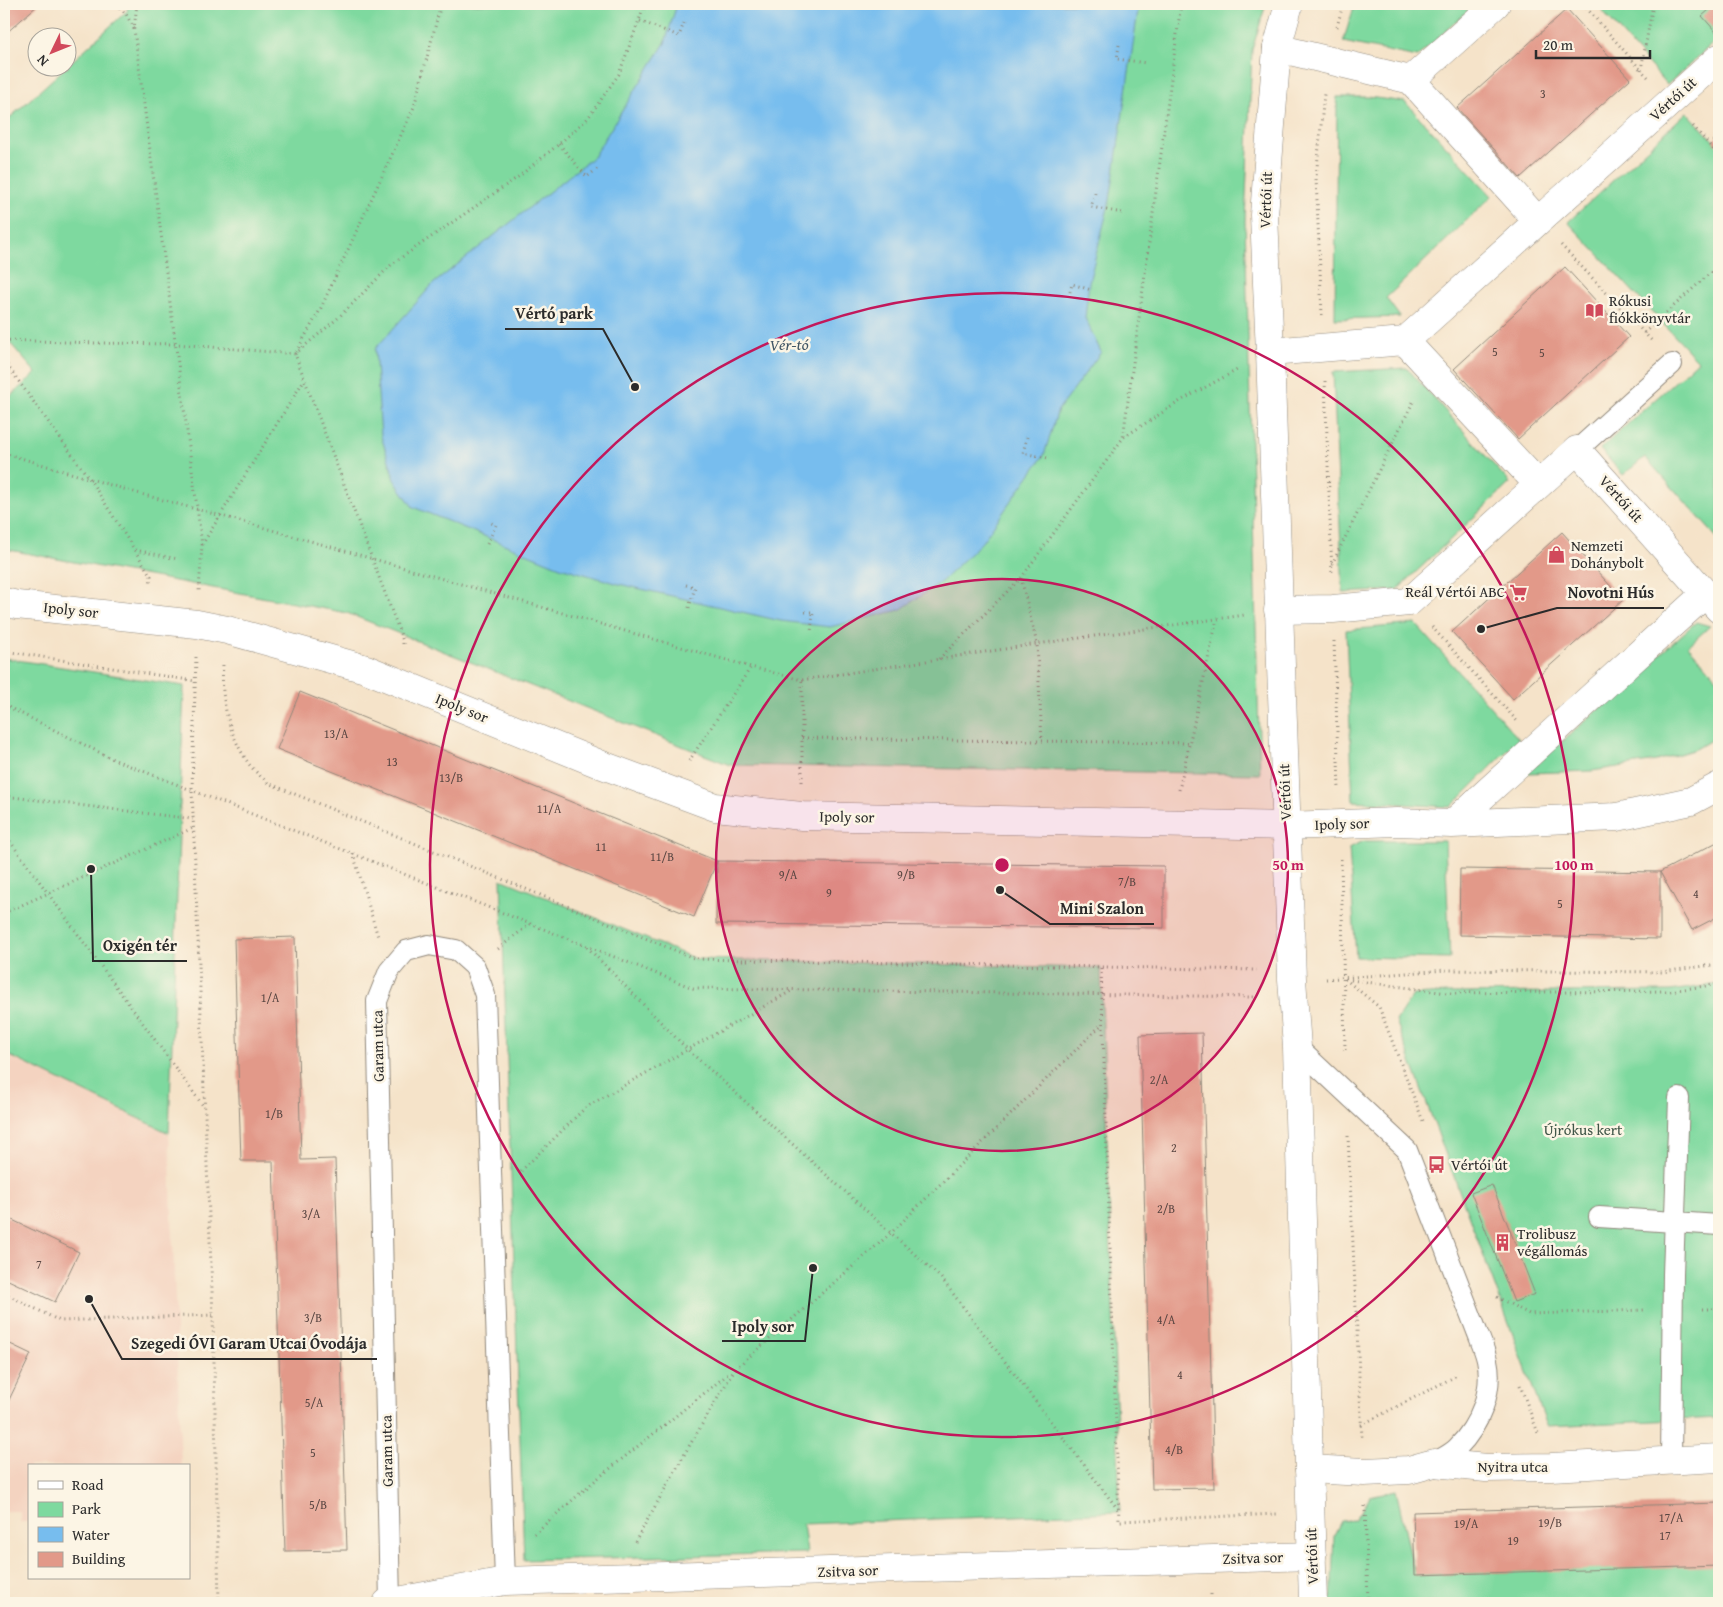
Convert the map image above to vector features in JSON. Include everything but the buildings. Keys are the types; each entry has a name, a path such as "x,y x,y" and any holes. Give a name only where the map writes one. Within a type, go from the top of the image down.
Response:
{"street":[{"name":"Vértói út","path":"1289,4 1277,48 1264,215 1292,979 1298,1047 1313,1603"},
{"path":"1411,80 1496,4"},
{"path":"1277,48 1411,80 1538,221"},
{"name":"Vértói út","path":"1405,341 1719,58"},
{"path":"1270,352 1405,341 1538,484"},
{"name":"Vértói út","path":"1577,450 1712,601"},
{"path":"1278,610 1334,609 1410,602 1577,450"},
{"path":"1452,824 1539,745 1712,601"},
{"name":"Ipoly sor","path":"4,602 17,605 198,624 227,630 366,669 597,762 715,807 802,816 1286,826 1397,822 1452,824 1617,817 1691,801 1719,786"},
{"name":"Nyitra utca","path":"1309,1469 1364,1472 1409,1470 1434,1463 1486,1468 1551,1467 1719,1458"},
{"name":"Zsitva sor","path":"389,1603 505,1571 615,1578 1312,1556"}],"lane":[{"path":"1577,450 1672,364"},
{"name":"Garam utca","path":"389,1603 377,1001 389,971 406,951 429,945 456,950 475,967 485,995 505,1571"},
{"path":"1298,1047 1407,1150 1475,1324 1487,1361 1488,1376 1482,1412 1472,1429 1456,1449 1434,1463"},
{"path":"1671,1460 1679,1098"},
{"path":"1599,1217 1719,1225"}],"path":[{"path":"116,4 126,14 134,29"},
{"path":"137,4 134,29 202,545 192,789 213,1315 218,1603"},
{"path":"403,684 403,641 295,354 320,310 414,107 441,4"},
{"path":"4,340 176,344 295,354 338,318 392,264 518,177 588,118 619,74 645,4"},
{"path":"1123,438 1181,4"},
{"path":"1343,4 1327,61 1316,178 1334,609 1345,979 1346,1094 1364,1472 1368,1603"},
{"path":"1583,4 1671,102"},
{"path":"1641,70 1653,4"},
{"path":"640,21 679,36 684,23"},
{"path":"1119,45 1117,59 1147,63"},
{"path":"559,144 587,177 598,168"},
{"path":"1095,192 1091,207 1122,214"},
{"path":"1538,221 1672,364"},
{"path":"1644,333 1719,265"},
{"path":"1070,292 1072,284 1091,290"},
{"path":"939,660 1021,578 1123,438 1182,400 1270,352"},
{"path":"4,361 89,478 151,576 148,618"},
{"path":"1332,565 1429,368"},
{"path":"202,545 304,379"},
{"path":"1027,437 1023,453 1048,458"},
{"path":"4,453 136,493 802,680 1278,610"},
{"path":"487,544 496,525 489,522"},
{"path":"135,550 178,559"},
{"path":"1021,578 1037,644 1042,741"},
{"path":"686,585 695,587 690,608"},
{"path":"1410,602 1539,745"},
{"path":"804,612 813,612 811,633"},
{"path":"1172,823 1217,619"},
{"path":"227,630 222,676 226,712 238,745 250,765 268,783 696,959 1256,970 1292,979 1345,979 1446,970 1662,972 1719,964"},
{"path":"4,651 195,681"},
{"path":"674,791 692,755 751,667"},
{"path":"802,680 802,816"},
{"path":"4,705 115,760 692,988 1254,997 1292,979"},
{"path":"802,738 1190,743"},
{"path":"4,796 193,819"},
{"path":"4,913 193,828"},
{"path":"4,833 204,1107"},
{"path":"353,853 389,971"},
{"path":"475,967 531,923"},
{"path":"585,945 688,1050 941,1278 1120,1512"},
{"path":"1101,968 1119,1521 1310,1513"},
{"path":"1345,979 1447,993 1670,991 1719,984"},
{"path":"1345,979 1379,1007 1425,1128"},
{"path":"492,1200 586,1107 793,990"},
{"path":"505,1571 592,1483 734,1369 891,1233 1102,1024"},
{"path":"4,1293 60,1321 213,1315"},
{"path":"1494,1295 1529,1314 1719,1309"},
{"path":"1361,1425 1487,1361"},
{"path":"615,1578 734,1369"}],"shaded area":[{"path":"4,1053 169,1133 181,1464 28,1464 28,1522 20,1522 20,1511 4,1511"}],"green space":[{"path":"124,4 1266,4 1252,50 1245,221 1260,774 730,765 347,613 4,549 4,402 36,373 4,336 4,123 54,78 78,78 78,56 128,10"},
{"path":"1355,4 1475,4 1417,57 1343,42"},
{"path":"1596,4 1719,4 1719,38 1667,85"},
{"path":"1337,97 1368,97 1405,102 1492,196 1386,298 1400,317 1335,319"},
{"path":"1687,112 1719,147 1719,540 1645,457 1623,475 1600,449 1698,361 1568,222"},
{"path":"1407,368 1510,483 1397,590 1343,593 1333,372"},
{"path":"1696,622 1710,626 1688,646 1719,680 1719,741 1716,737 1696,749 1656,761 1592,771 1527,773"},
{"path":"1416,624 1519,739 1451,807 1353,801 1346,630"},
{"path":"4,658 184,686 169,1133 4,1053"},
{"path":"1364,841 1445,841 1450,959 1356,957 1349,848"},
{"path":"501,879 696,959 1101,968 1120,1512 803,1524 807,1553 524,1560"},
{"name":"Újrókus kert","path":"1719,984 1719,1418 1547,1426 1396,1021 1413,995 1670,991"},
{"path":"1396,1490 1415,1575 1719,1565 1719,1603 1331,1603 1334,1535 1341,1521 1355,1520 1370,1496"}],"water":[{"name":"Vér-tó","path":"677,4 1139,4 1110,200 1089,282 1085,318 1101,352 1058,410 1044,455 982,542 941,582 900,610 830,627 781,621 619,584 560,567 413,507 396,483 381,436 375,349 433,284 593,157 665,43"}],"place":[{"name":"Rókusi fiókkönyvtár","path":"1595,310"},
{"name":"Vértó park","path":"635,387"},
{"name":"Nemzeti Dohánybolt","path":"1557,555"},
{"name":"Reál Vértói ABC","path":"1519,592"},
{"name":"Novotni Hús","path":"1481,629"},
{"name":"Oxigén tér","path":"91,869"},
{"name":"Mini Szalon","path":"1000,890"},
{"name":"Vértói út","path":"1437,1165"},
{"name":"Trolibusz végállomás","path":"1503,1243"},
{"name":"Ipoly sor","path":"813,1268"},
{"name":"Szegedi ÓVI Garam Utcai Óvodája","path":"89,1299"}]}
